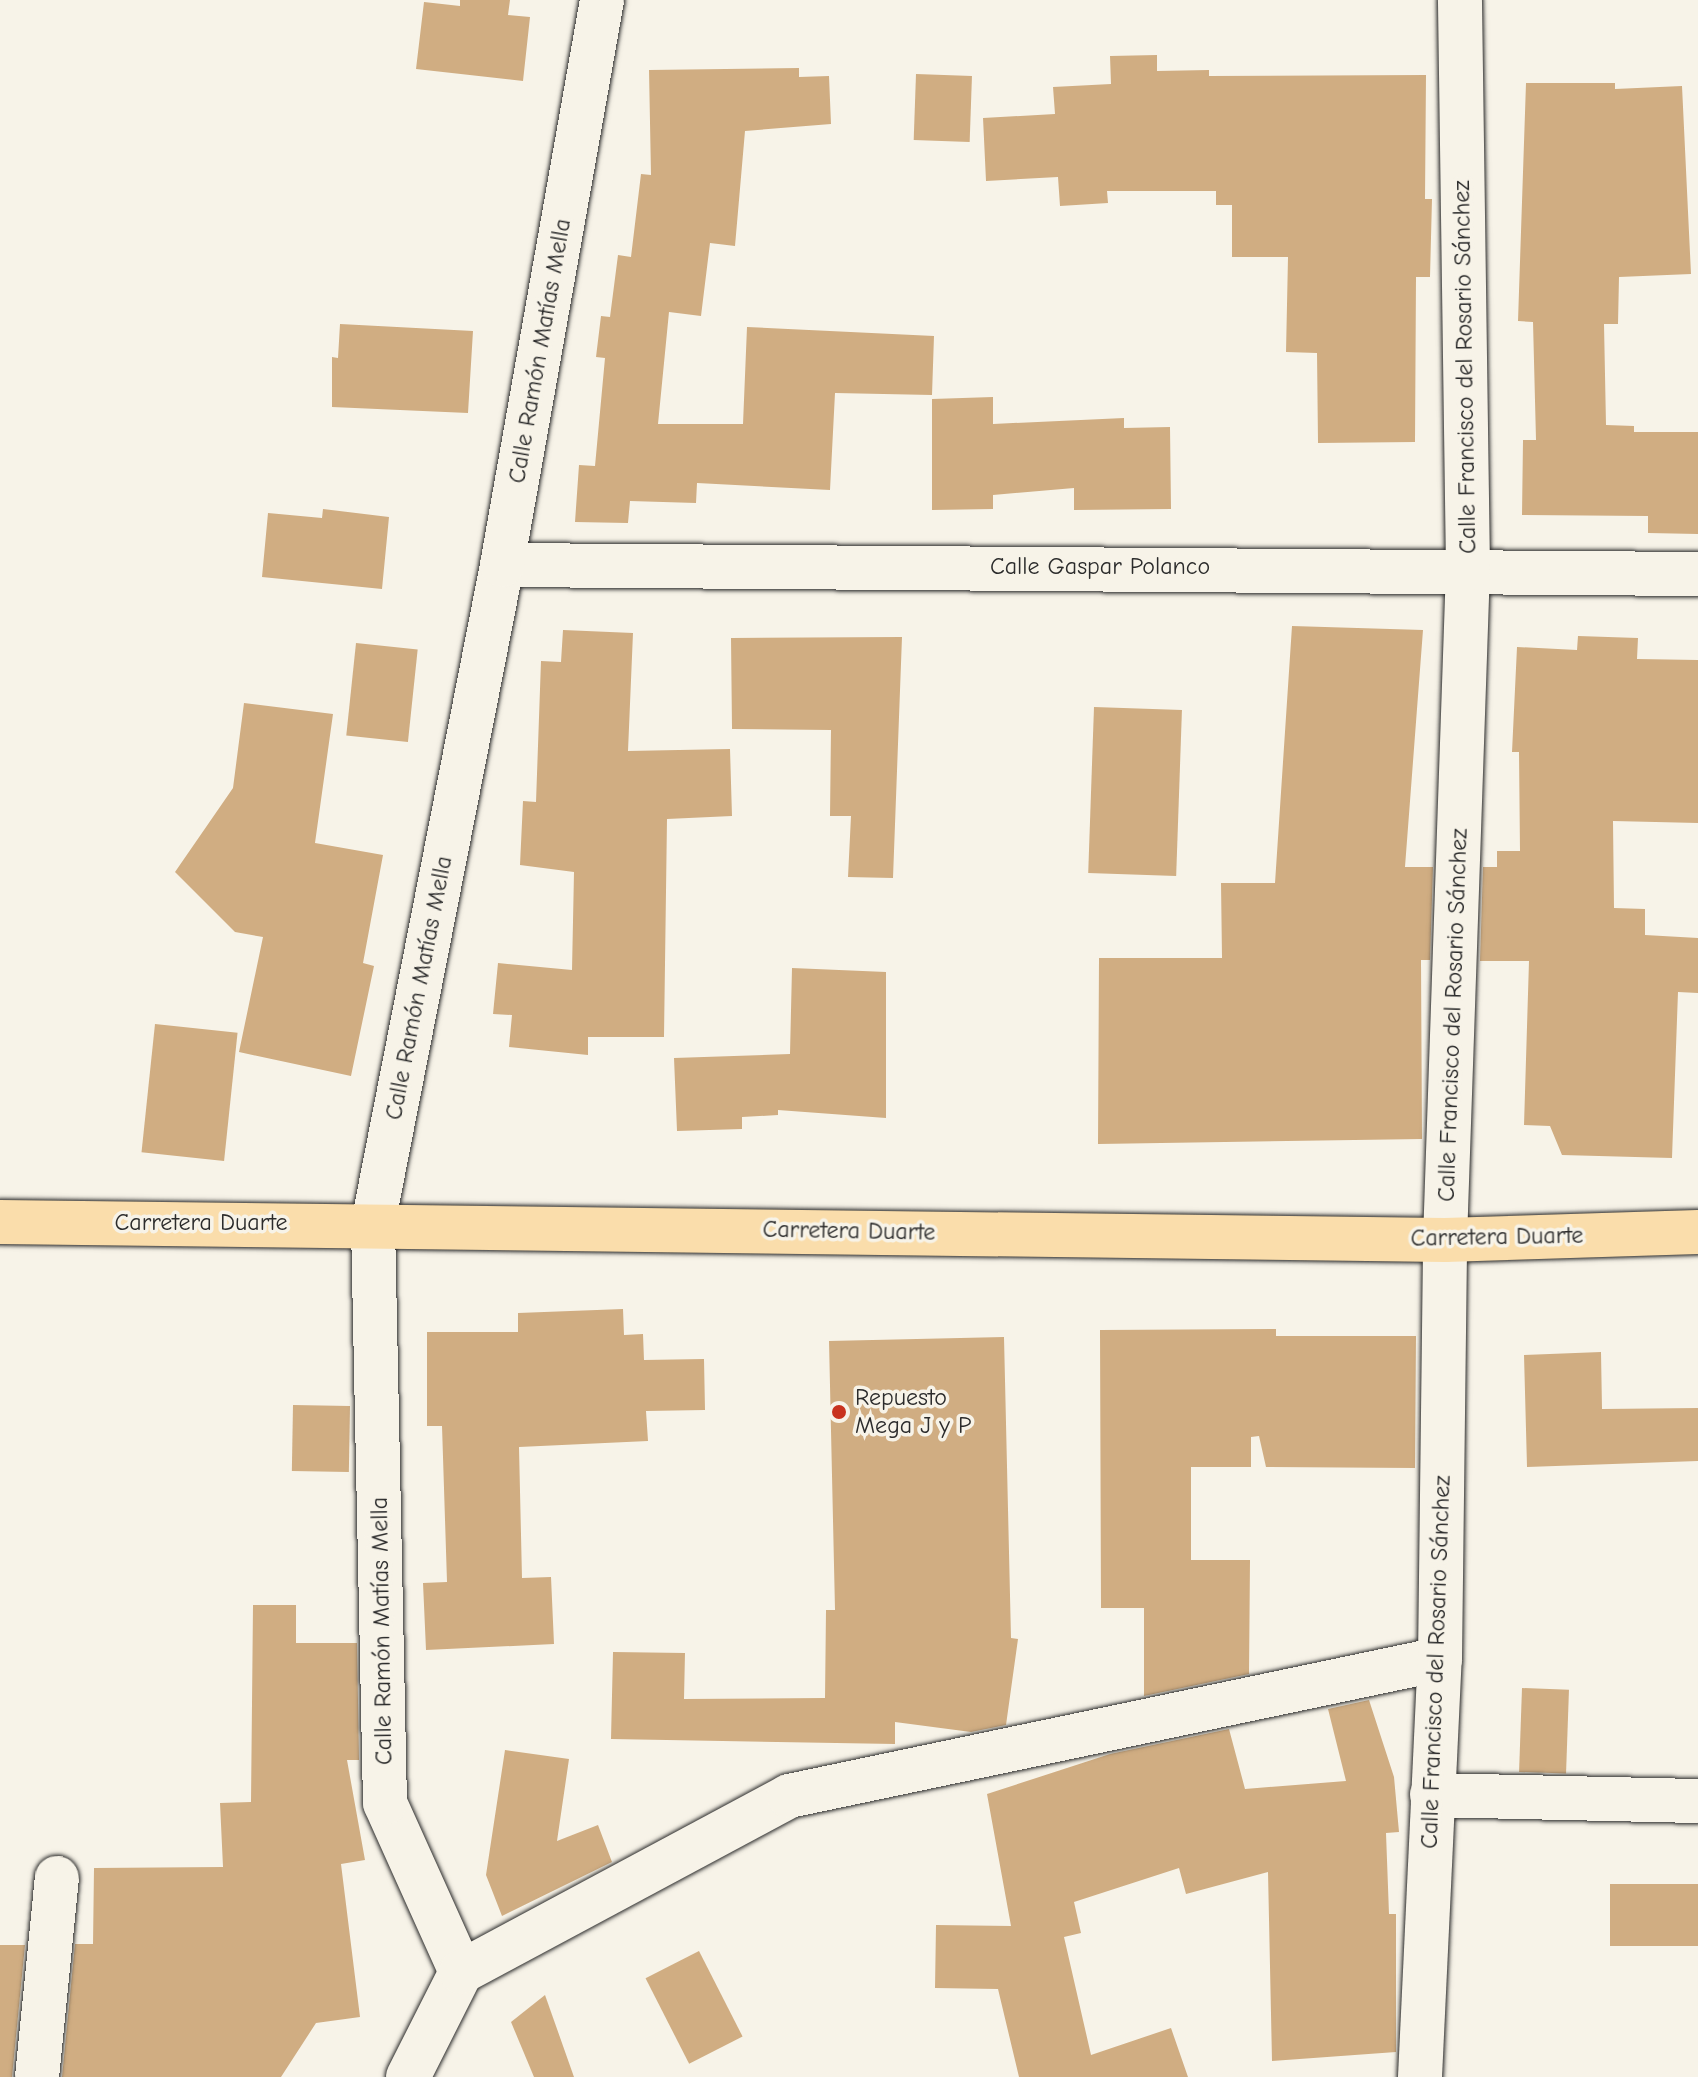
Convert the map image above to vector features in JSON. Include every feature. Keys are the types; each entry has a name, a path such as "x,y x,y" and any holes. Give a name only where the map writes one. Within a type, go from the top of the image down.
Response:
{"main road":[{"name":"Carretera Duarte","path":"0,1222 373,1224 1445,1240 1698,1232"}],"street":[{"name":"Calle Ramón Matías Mella","path":"461,1972 385,1803 373,1224 502,565 602,0"},
{"name":"Calle Francisco del Rosario Sánchez","path":"1420,2077 1440,1659 1445,1240 1468,569 1460,0"},
{"name":"Calle Gaspar Polanco","path":"502,565 1468,569 1698,574"},
{"path":"408,2077 461,1972 789,1796 1440,1659"},
{"path":"1432,1795 1698,1801"},
{"path":"37,2077 57,1878"}],"building":[{"path":"460,0 510,0 508,15 530,17 523,81 416,69 424,2 460,6"},
{"path":"1157,55 1157,71 1209,70 1209,76 1426,75 1425,199 1432,199 1430,277 1416,277 1415,442 1318,443 1317,353 1286,352 1288,257 1232,257 1232,205 1216,205 1216,191 1107,191 1108,203 1060,206 1058,177 986,181 983,118 1055,114 1053,87 1111,84 1110,56"},
{"path":"799,68 799,77 829,76 831,124 745,131 735,246 710,243 701,316 669,312 658,424 743,424 747,327 934,336 932,395 835,393 830,490 697,483 696,503 630,501 628,523 575,522 579,465 595,466 605,358 596,357 601,316 610,317 618,255 631,257 641,174 651,175 649,70"},
{"path":"916,74 972,76 970,142 914,140"},
{"path":"1526,83 1615,83 1615,89 1682,86 1691,274 1619,277 1618,324 1604,324 1606,425 1634,426 1634,432 1698,432 1698,534 1648,533 1648,516 1522,515 1523,440 1536,440 1533,322 1518,321"},
{"path":"340,324 473,331 468,413 332,407 332,357 338,358"},
{"path":"993,397 993,424 1124,418 1124,428 1170,427 1171,509 1074,510 1074,488 993,495 993,509 932,510 932,399"},
{"path":"323,509 389,517 382,589 262,577 268,513 322,518"},
{"path":"1292,626 1423,630 1405,867 1433,867 1430,960 1421,960 1422,1139 1098,1144 1099,958 1222,958 1221,883 1275,883"},
{"path":"563,630 633,633 628,751 730,749 732,816 667,819 664,1037 588,1037 588,1055 509,1047 512,1015 493,1014 498,963 572,970 574,872 520,865 523,801 536,802 541,661 561,662"},
{"path":"1578,636 1638,638 1637,659 1698,660 1698,823 1613,821 1614,908 1645,909 1645,935 1698,938 1698,993 1678,992 1672,1158 1562,1155 1550,1126 1524,1125 1529,961 1480,961 1483,867 1497,867 1497,851 1520,851 1519,752 1512,752 1517,647 1577,650"},
{"path":"902,637 893,878 848,877 851,816 830,816 831,730 732,729 731,638"},
{"path":"356,643 418,649 408,742 346,735"},
{"path":"244,703 333,714 315,843 383,855 363,963 374,966 351,1076 239,1052 263,937 235,932 175,872 233,788"},
{"path":"1094,707 1182,710 1176,876 1088,873"},
{"path":"792,968 886,972 886,1118 778,1110 778,1115 742,1117 742,1129 677,1131 674,1058 790,1054"},
{"path":"155,1024 238,1033 224,1161 142,1152"},
{"path":"623,1309 624,1335 643,1334 644,1360 704,1359 705,1410 646,1411 648,1441 519,1447 522,1578 551,1577 554,1644 426,1650 423,1583 447,1582 442,1426 427,1426 427,1332 518,1332 518,1313"},
{"path":"1276,1329 1276,1336 1416,1336 1415,1468 1266,1467 1259,1436 1251,1437 1251,1467 1191,1467 1191,1560 1250,1560 1249,1674 1144,1696 1144,1608 1101,1608 1100,1330"},
{"path":"1004,1337 1011,1638 1018,1639 1006,1725 971,1732 895,1722 895,1744 611,1739 613,1652 685,1653 684,1699 825,1698 826,1610 835,1610 829,1341"},
{"path":"1601,1352 1602,1409 1698,1408 1698,1461 1527,1467 1524,1355"},
{"path":"293,1405 350,1406 349,1472 292,1471"},
{"path":"253,1605 296,1605 296,1643 357,1643 359,1760 347,1760 365,1860 341,1864 360,2017 316,2023 281,2077 62,2077 75,1944 93,1944 94,1868 223,1867 220,1803 251,1802"},
{"path":"1522,1688 1569,1690 1566,1774 1519,1772"},
{"path":"1369,1700 1394,1777 1399,1832 1386,1833 1389,1914 1396,1914 1396,2052 1272,2061 1268,1872 1186,1894 1179,1868 1074,1902 1081,1933 1064,1937 1091,2055 1171,2028 1188,2077 1019,2077 998,1989 935,1988 936,1925 1011,1926 987,1794 1110,1754 1229,1729 1245,1789 1346,1781 1328,1709"},
{"path":"505,1750 569,1759 557,1841 598,1825 612,1862 502,1916 486,1875"},
{"path":"1610,1884 1698,1884 1698,1946 1610,1946"},
{"path":"0,1945 25,1945 12,2077 0,2077"},
{"path":"699,1951 743,2037 689,2064 646,1978"},
{"path":"545,1995 574,2077 534,2077 511,2022"}],"place":[{"name":"Repuesto Mega J y P","path":"839,1412"}]}
